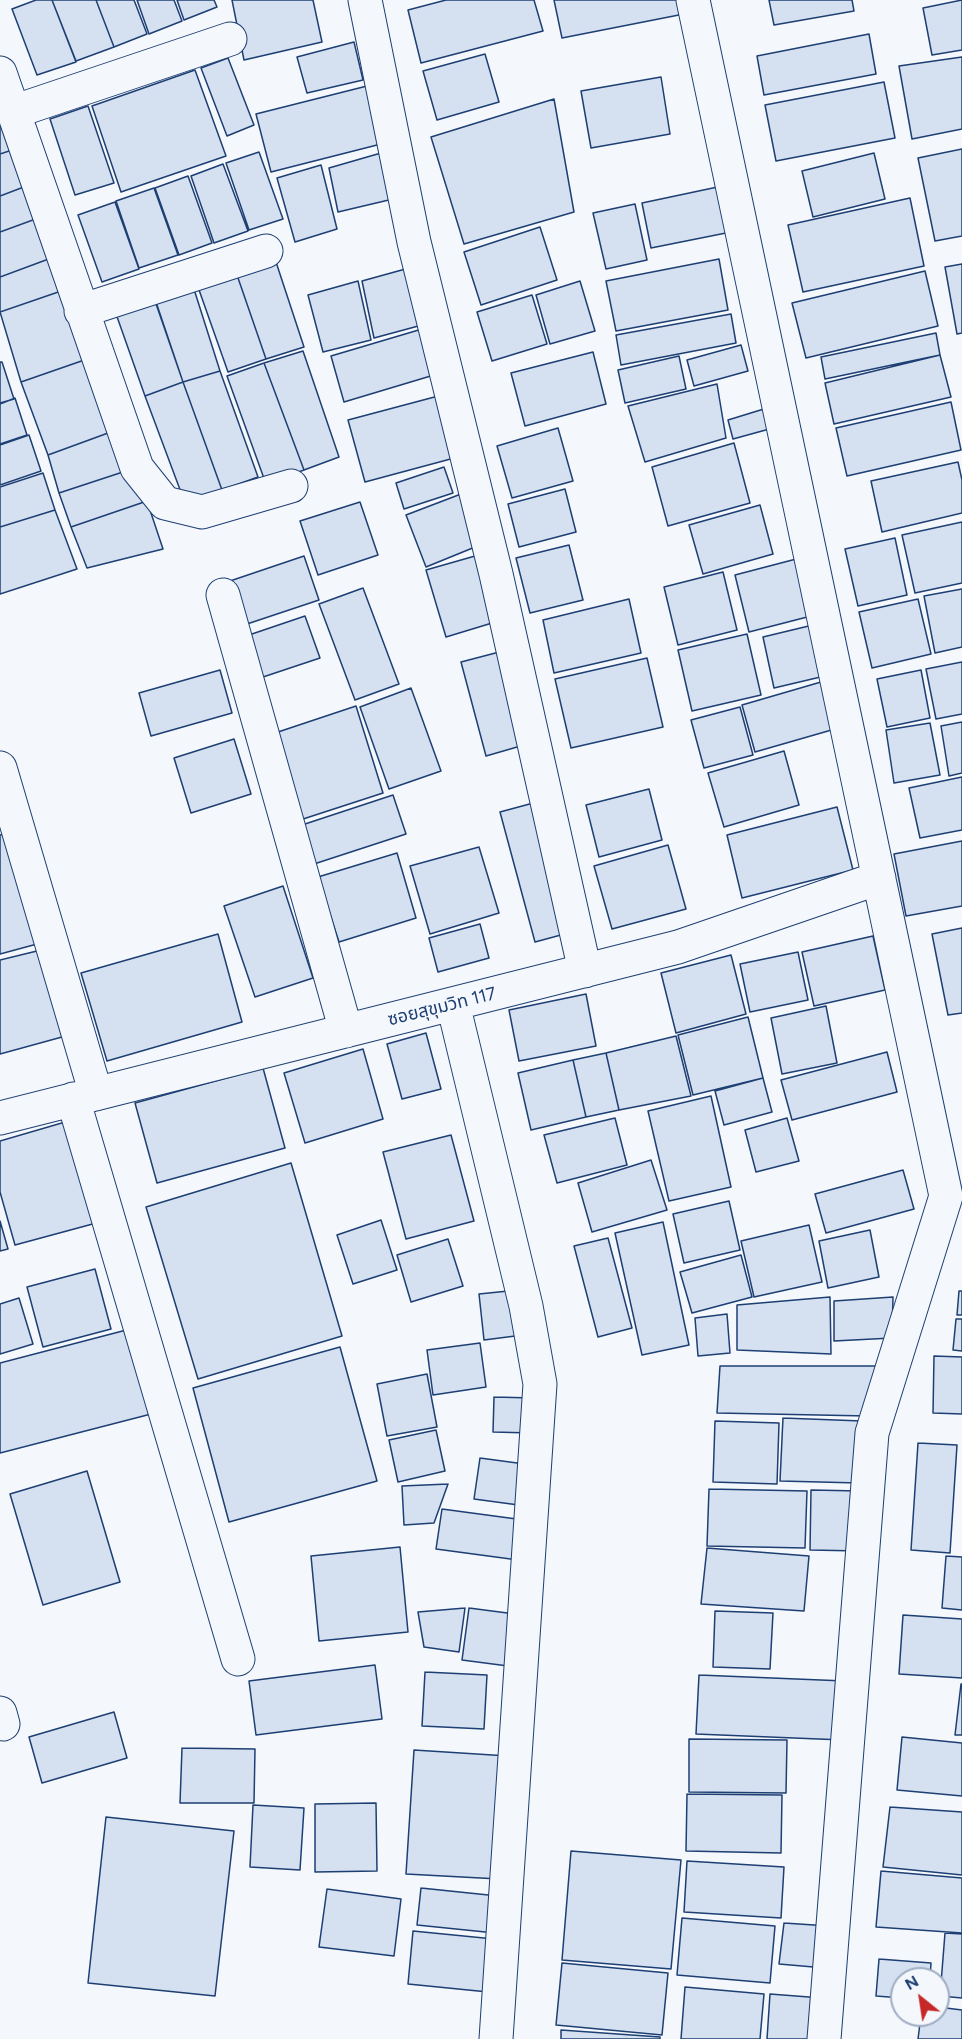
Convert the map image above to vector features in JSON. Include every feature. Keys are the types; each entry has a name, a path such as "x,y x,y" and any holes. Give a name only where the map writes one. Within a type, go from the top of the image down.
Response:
{"street":[{"path":"365,0 414,242 496,574 585,971"},
{"path":"693,0 946,1196 872,1432 824,2039"},
{"path":"13,112 230,39"},
{"path":"0,73 137,468 165,503 202,512 291,486"},
{"path":"81,311 266,251"},
{"path":"223,595 346,1031"},
{"path":"0,768 85,1096 238,1659"},
{"name":"ซอยสุขุมวิท 117","path":"0,1118 678,947 879,878"},
{"path":"453,1004 526,1306 540,1384 496,2039"}],"building":[{"path":"36,0 52,0 76,62 37,75 12,9"},
{"path":"52,0 96,0 114,47 76,61"},
{"path":"96,0 134,0 147,34 114,47"},
{"path":"137,0 174,0 182,21 149,34"},
{"path":"177,0 214,0 217,7 184,20"},
{"path":"232,0 313,0 322,42 244,60"},
{"path":"446,0 534,0 543,31 421,63 408,10"},
{"path":"554,0 687,0 689,13 562,38"},
{"path":"769,0 852,0 854,11 774,25"},
{"path":"962,0 962,50 932,55 923,8"},
{"path":"869,34 876,74 764,95 757,56"},
{"path":"354,42 363,80 307,93 297,57"},
{"path":"485,54 499,102 437,120 423,71"},
{"path":"962,57 962,129 912,139 899,66"},
{"path":"228,58 254,125 227,136 201,68"},
{"path":"195,70 226,156 121,192 92,106"},
{"path":"661,77 670,134 591,148 581,91"},
{"path":"884,82 895,138 776,161 765,105"},
{"path":"367,86 381,144 271,172 256,114"},
{"path":"554,99 574,212 464,244 431,137"},
{"path":"88,106 114,183 75,195 50,119"},
{"path":"0,117 18,148 0,154"},
{"path":"18,148 29,185 0,196 0,154"},
{"path":"962,149 962,236 935,241 918,158"},
{"path":"259,152 283,219 249,230 226,163"},
{"path":"381,153 393,199 338,212 329,168"},
{"path":"874,153 885,199 813,217 802,171"},
{"path":"223,164 248,231 214,243 191,176"},
{"path":"321,165 337,229 295,242 277,178"},
{"path":"188,176 212,243 179,255 155,188"},
{"path":"29,185 41,217 0,232 0,196"},
{"path":"727,185 736,231 651,248 642,203"},
{"path":"154,188 178,255 139,268 116,201"},
{"path":"910,198 924,266 803,292 788,225"},
{"path":"115,202 139,269 102,282 78,215"},
{"path":"635,204 647,260 606,269 593,213"},
{"path":"41,217 54,257 0,277 0,232"},
{"path":"540,227 557,280 481,305 464,252"},
{"path":"54,257 67,289 0,312 0,277"},
{"path":"719,259 728,310 616,331 606,281"},
{"path":"276,262 304,347 266,359 237,275"},
{"path":"962,264 962,333 957,334 945,267"},
{"path":"409,268 422,325 374,338 362,281"},
{"path":"925,271 938,326 806,358 792,303"},
{"path":"237,275 266,359 228,372 198,287"},
{"path":"358,281 371,340 323,352 308,295"},
{"path":"580,281 595,331 550,344 536,295"},
{"path":"193,286 220,371 183,382 155,299"},
{"path":"67,289 93,357 21,382 0,312"},
{"path":"532,295 547,344 492,361 477,312"},
{"path":"154,298 183,382 145,396 115,311"},
{"path":"731,314 736,343 621,365 616,335"},
{"path":"422,329 434,375 344,402 331,356"},
{"path":"936,333 940,355 825,379 821,357"},
{"path":"741,345 748,371 694,386 687,360"},
{"path":"303,351 339,457 304,470 264,363"},
{"path":"593,352 606,404 525,426 511,373"},
{"path":"940,355 951,397 834,424 825,383"},
{"path":"679,356 686,389 625,403 618,370"},
{"path":"93,357 119,429 48,455 21,382"},
{"path":"0,362 2,362 14,399 0,403"},
{"path":"264,363 304,470 266,484 227,376"},
{"path":"220,371 258,477 222,490 183,382"},
{"path":"183,382 222,490 185,503 145,396"},
{"path":"717,384 726,438 645,462 628,406"},
{"path":"442,395 458,457 365,482 348,420"},
{"path":"15,398 27,435 0,444 0,404"},
{"path":"951,402 961,450 847,476 836,428"},
{"path":"767,408 773,428 733,439 728,420"},
{"path":"558,428 573,481 512,498 497,446"},
{"path":"119,429 132,469 59,493 48,455"},
{"path":"29,435 41,471 0,485 0,445"},
{"path":"734,443 750,503 668,526 652,467"},
{"path":"958,462 962,480 962,513 882,532 871,481"},
{"path":"444,467 453,493 404,509 396,483"},
{"path":"132,469 147,501 71,527 59,493"},
{"path":"43,473 55,510 0,527 0,487"},
{"path":"565,489 576,532 519,547 508,504"},
{"path":"461,494 480,545 426,567 406,515"},
{"path":"147,501 163,549 87,568 71,527"},
{"path":"360,502 378,555 318,575 300,521"},
{"path":"760,505 773,554 703,574 689,525"},
{"path":"55,510 77,569 0,594 0,527"},
{"path":"962,522 962,583 915,593 902,535"},
{"path":"895,538 907,595 858,606 845,549"},
{"path":"569,545 583,600 530,613 516,558"},
{"path":"482,554 502,620 446,637 426,570"},
{"path":"304,556 319,600 241,626 227,582"},
{"path":"800,558 815,615 749,632 735,575"},
{"path":"723,572 737,630 678,645 664,587"},
{"path":"363,588 399,684 355,700 319,604"},
{"path":"962,589 962,647 935,653 924,596"},
{"path":"629,599 641,653 554,673 543,620"},
{"path":"918,599 931,654 872,668 859,612"},
{"path":"305,616 320,658 263,677 249,635"},
{"path":"817,624 829,675 774,688 763,637"},
{"path":"747,634 761,695 692,711 678,650"},
{"path":"507,650 531,743 486,756 461,662"},
{"path":"647,658 663,727 571,748 555,679"},
{"path":"962,662 962,714 936,719 926,669"},
{"path":"220,670 232,713 151,736 139,693"},
{"path":"921,670 930,718 887,727 877,679"},
{"path":"821,682 835,729 755,752 742,705"},
{"path":"411,688 441,771 389,789 360,707"},
{"path":"356,706 383,793 300,820 272,734"},
{"path":"740,707 753,755 704,768 691,720"},
{"path":"962,722 962,773 949,776 941,726"},
{"path":"930,723 940,775 894,783 886,730"},
{"path":"234,739 251,794 191,813 174,758"},
{"path":"784,751 799,805 724,827 708,773"},
{"path":"962,777 962,830 920,838 909,788"},
{"path":"649,789 662,840 599,857 586,805"},
{"path":"393,795 406,834 314,864 302,825"},
{"path":"537,802 572,932 535,942 500,812"},
{"path":"837,807 853,870 742,898 727,835"},
{"path":"7,833 37,944 0,954 0,835"},
{"path":"962,841 962,906 906,916 894,854"},
{"path":"668,845 686,909 612,929 594,866"},
{"path":"479,847 499,913 430,934 410,866"},
{"path":"397,853 416,918 339,942 318,877"},
{"path":"283,886 313,978 255,997 224,906"},
{"path":"480,924 489,958 438,972 429,938"},
{"path":"962,928 962,1013 948,1015 932,934"},
{"path":"218,934 242,1022 107,1061 81,973"},
{"path":"873,936 885,990 814,1006 802,952"},
{"path":"41,950 62,1037 0,1054 0,960"},
{"path":"798,952 808,1000 750,1012 740,964"},
{"path":"731,955 746,1014 676,1033 661,973"},
{"path":"586,994 596,1046 519,1061 509,1010"},
{"path":"826,1006 837,1063 782,1074 771,1018"},
{"path":"748,1017 763,1078 693,1095 678,1035"},
{"path":"426,1033 441,1089 402,1099 387,1044"},
{"path":"676,1036 691,1096 619,1110 606,1053"},
{"path":"363,1049 383,1119 305,1143 284,1073"},
{"path":"887,1052 897,1092 792,1120 781,1080"},
{"path":"606,1053 619,1110 586,1117 573,1060"},
{"path":"573,1060 586,1117 531,1130 518,1073"},
{"path":"263,1068 285,1148 157,1183 135,1103"},
{"path":"763,1078 772,1112 724,1125 715,1091"},
{"path":"711,1096 731,1187 669,1201 648,1111"},
{"path":"615,1118 627,1165 557,1183 544,1135"},
{"path":"787,1118 799,1161 756,1172 745,1130"},
{"path":"72,1120 100,1222 15,1245 0,1192 0,1141"},
{"path":"451,1135 474,1221 406,1239 383,1152"},
{"path":"651,1160 667,1210 592,1232 578,1183"},
{"path":"291,1163 342,1336 198,1379 146,1207"},
{"path":"903,1170 914,1209 826,1233 815,1194"},
{"path":"729,1201 740,1250 684,1263 673,1214"},
{"path":"381,1220 397,1270 353,1284 337,1235"},
{"path":"0,1221 8,1249 0,1251"},
{"path":"663,1222 689,1345 642,1355 615,1233"},
{"path":"809,1225 822,1282 754,1297 741,1241"},
{"path":"870,1230 879,1277 828,1288 819,1241"},
{"path":"608,1238 632,1328 598,1337 574,1246"},
{"path":"448,1239 463,1286 411,1302 397,1255"},
{"path":"741,1255 752,1297 692,1313 680,1272"},
{"path":"95,1269 111,1329 43,1347 27,1287"},
{"path":"518,1290 523,1335 484,1340 479,1294"},
{"path":"959,1291 962,1291 962,1315 957,1315"},
{"path":"830,1297 831,1354 737,1350 737,1305"},
{"path":"893,1297 892,1338 834,1341 834,1301"},
{"path":"19,1298 33,1344 0,1354 0,1304"},
{"path":"727,1314 730,1353 698,1356 695,1318"},
{"path":"956,1319 962,1319 962,1351 953,1350"},
{"path":"134,1328 155,1413 0,1453 0,1363"},
{"path":"480,1343 486,1387 433,1395 427,1350"},
{"path":"340,1347 377,1481 229,1522 193,1388"},
{"path":"934,1356 962,1357 962,1414 933,1413"},
{"path":"720,1366 881,1366 868,1416 717,1413"},
{"path":"427,1374 437,1427 387,1436 377,1384"},
{"path":"494,1397 533,1398 531,1433 493,1432"},
{"path":"783,1418 862,1421 859,1483 780,1481"},
{"path":"715,1421 779,1423 777,1484 713,1482"},
{"path":"436,1430 445,1471 398,1482 389,1440"},
{"path":"918,1443 957,1445 950,1553 911,1550"},
{"path":"480,1458 532,1465 526,1506 474,1499"},
{"path":"87,1471 120,1582 43,1605 10,1494"},
{"path":"448,1484 434,1523 404,1525 402,1486"},
{"path":"709,1489 807,1491 805,1548 707,1546"},
{"path":"811,1490 860,1491 860,1551 810,1550"},
{"path":"442,1509 524,1520 518,1560 436,1549"},
{"path":"400,1547 408,1632 319,1641 311,1556"},
{"path":"707,1548 809,1556 804,1611 701,1604"},
{"path":"946,1556 962,1557 962,1610 942,1608"},
{"path":"465,1608 459,1652 424,1647 418,1612"},
{"path":"469,1608 515,1614 508,1666 462,1660"},
{"path":"715,1611 773,1613 770,1669 713,1667"},
{"path":"903,1615 962,1619 962,1678 899,1674"},
{"path":"375,1665 382,1719 256,1735 249,1681"},
{"path":"425,1672 487,1675 484,1729 422,1726"},
{"path":"699,1675 845,1681 843,1740 696,1734"},
{"path":"961,1684 962,1735 955,1735"},
{"path":"114,1712 127,1758 42,1783 29,1737"},
{"path":"902,1737 962,1743 962,1796 897,1790"},
{"path":"689,1739 787,1740 786,1793 689,1792"},
{"path":"182,1748 255,1749 254,1803 180,1803"},
{"path":"414,1750 508,1756 499,1879 406,1874"},
{"path":"687,1794 782,1795 781,1853 686,1851"},
{"path":"376,1803 377,1871 315,1872 315,1804"},
{"path":"253,1805 304,1808 300,1870 250,1867"},
{"path":"890,1807 962,1812 962,1875 883,1867"},
{"path":"106,1817 234,1831 215,1996 88,1983"},
{"path":"571,1851 681,1860 671,1969 562,1960"},
{"path":"687,1861 784,1867 781,1918 684,1912"},
{"path":"881,1871 962,1878 962,1933 876,1927"},
{"path":"421,1888 498,1896 495,1933 417,1925"},
{"path":"327,1889 401,1899 394,1956 319,1947"},
{"path":"682,1918 775,1926 770,1983 677,1975"},
{"path":"784,1923 829,1926 825,1968 779,1964"},
{"path":"413,1931 494,1939 488,1992 408,1984"},
{"path":"945,1933 962,1934 962,1998 950,1997 950,1967 942,1967"},
{"path":"879,1959 931,1963 931,1967 890,1967 890,1997 876,1996"},
{"path":"562,1963 668,1973 662,2035 556,2025"},
{"path":"685,1987 764,1994 760,2039 681,2039"},
{"path":"770,1994 822,1998 819,2039 767,2039"},
{"path":"950,2008 962,2010 962,2039 918,2039 920,2027 950,2027"},
{"path":"561,2030 660,2037 660,2039 561,2039"}]}
